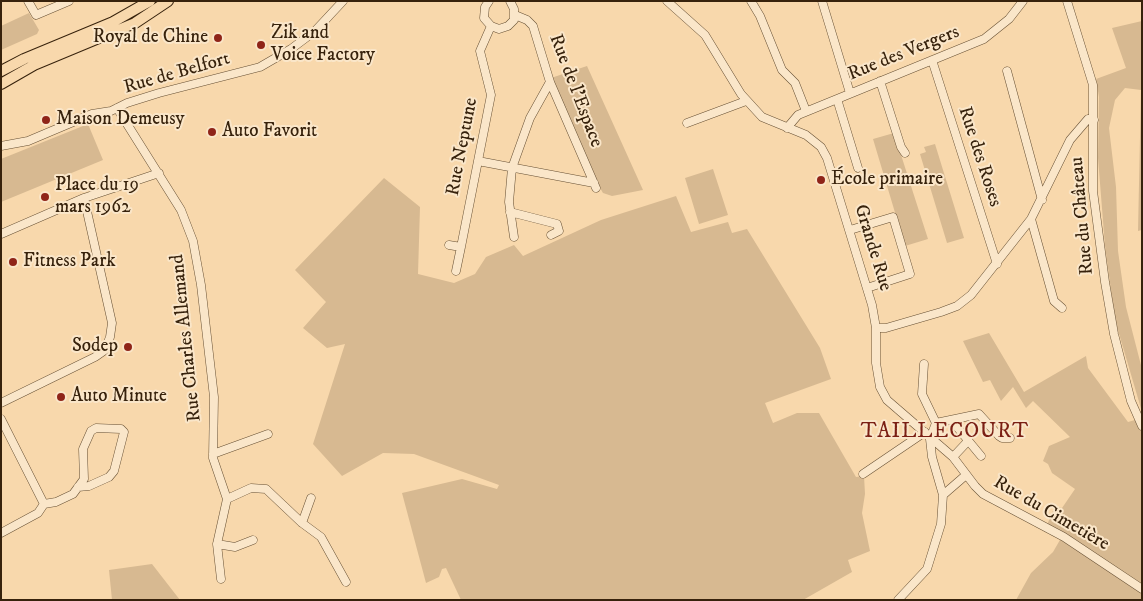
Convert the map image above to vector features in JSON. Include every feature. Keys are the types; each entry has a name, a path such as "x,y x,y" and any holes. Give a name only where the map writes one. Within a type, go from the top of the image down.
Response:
{"main road":[{"path":"1,72 24,59 119,19 150,1"},
{"path":"1,84 34,65 135,23 168,1"}],"street":[{"path":"28,1 36,15 69,1"},
{"name":"Rue de Belfort","path":"1,146 16,145 92,114 117,108 159,92 205,79 252,70 271,62 315,31 343,1"},
{"path":"489,1 484,12 484,18 491,26 504,28 511,23 515,15 510,1"},
{"name":"Grande Rue","path":"667,1 704,35 746,100 767,121 806,135 821,147 828,158 867,288 876,328 875,352 882,393 890,404 928,436"},
{"path":"751,1 760,16 782,70 795,83 806,111"},
{"path":"822,1 850,93"},
{"name":"Rue des Vergers","path":"787,128 793,119 806,111 984,39 1009,20 1024,1"},
{"name":"Rue du Château","path":"1067,1 1093,85 1093,190 1105,282 1124,372 1132,401 1142,426"},
{"name":"Rue de l'Espace","path":"512,168 595,185 550,82 533,26 527,20 515,15"},
{"name":"Rue Neptune","path":"456,271 491,95 480,51 491,26"},
{"name":"Rue des Roses","path":"932,60 997,264"},
{"path":"1007,71 1042,200"},
{"path":"880,81 901,147 905,153"},
{"path":"514,237 510,212 512,168 530,118 550,82"},
{"name":"Rue des Vergers","path":"837,99 858,168"},
{"path":"687,123 746,100"},
{"name":"Rue Charles Allemand","path":"117,108 181,210 193,241 201,285 214,397 213,454 227,499 217,544 221,579"},
{"path":"876,328 886,328 956,306 971,295 1031,219 1070,140 1088,119 1094,120"},
{"path":"478,161 512,168"},
{"path":"1,234 84,198 158,174"},
{"path":"1,403 95,358 105,350 110,337 112,323 84,198"},
{"path":"510,212 558,224 559,231 551,235"},
{"path":"850,230 893,217 910,274 867,288"},
{"path":"1031,219 1054,301 1062,308"},
{"path":"449,245 461,247"},
{"path":"924,364 922,394 936,424"},
{"path":"862,474 928,436 936,424 952,420 979,414 999,436 1010,438"},
{"path":"1,419 44,504"},
{"path":"952,420 981,456"},
{"path":"1,533 38,513 44,504 56,502 73,494 78,487 84,479 83,449 91,431 96,428 121,429 124,432 114,471 109,477 89,486 78,487"},
{"path":"213,454 268,434"},
{"path":"898,600 919,579 931,561 941,524 943,495 928,436"},
{"name":"Rue du Cimetière","path":"928,436 953,457 975,486 997,503 1064,537 1142,589"},
{"path":"953,457 968,441"},
{"path":"943,495 966,475"},
{"path":"227,499 251,488 266,489 302,523 322,537 346,582"},
{"path":"302,523 311,498"},
{"path":"217,544 235,547 253,540"}],"shaded area":[{"path":"29,13 39,30 37,34 1,50 1,26"},
{"path":"1142,21 1142,230 1138,231 1141,90 1125,88 1115,100 1109,128 1116,187 1118,251 1126,307 1142,369 1142,412 1115,320 1105,246 1098,158 1099,97 1096,79 1126,68 1112,28"},
{"path":"587,66 643,190 612,196 603,193 600,188 551,78"},
{"path":"88,124 103,160 1,202 1,159"},
{"path":"894,133 928,239 905,246 873,139"},
{"path":"935,144 964,238 947,243 920,154 926,152 924,147"},
{"path":"713,169 728,215 699,224 685,178"},
{"path":"384,178 420,207 418,274 454,283 475,274 486,257 514,245 523,256 601,220 676,196 691,232 728,222 732,233 747,229 820,348 831,379 765,403 773,423 797,413 819,413 856,477 864,476 865,494 862,513 870,551 848,560 852,572 803,600 461,600 446,568 442,569 439,577 426,583 402,493 462,479 497,489 499,485 414,454 383,453 342,476 313,444 345,344 327,348 303,328 326,302 295,270"},
{"path":"989,333 1024,392 1086,356 1088,368 1128,422 1135,420 1142,431 1142,600 1016,600 1031,573 1053,552 1064,533 1047,525 1055,506 1062,508 1075,489 1052,473 1048,464 1043,461 1049,446 1070,437 1033,401 1026,408 1013,387 1001,401 990,380 983,382 963,341"},
{"path":"152,564 180,600 112,600 109,570"}],"place":[{"name":"Royal de Chine","path":"218,38"},
{"name":"Zik and Voice Factory","path":"261,45"},
{"name":"Maison Demeusy","path":"46,120"},
{"name":"Auto Favorit","path":"212,132"},
{"name":"École primaire","path":"821,180"},
{"name":"Place du 19 mars 1962","path":"45,197"},
{"name":"Fitness Park","path":"13,262"},
{"name":"Sodep","path":"128,347"},
{"name":"Auto Minute","path":"61,397"}],"district":[{"name":"TAILLECOURT","path":"945,433"}]}
